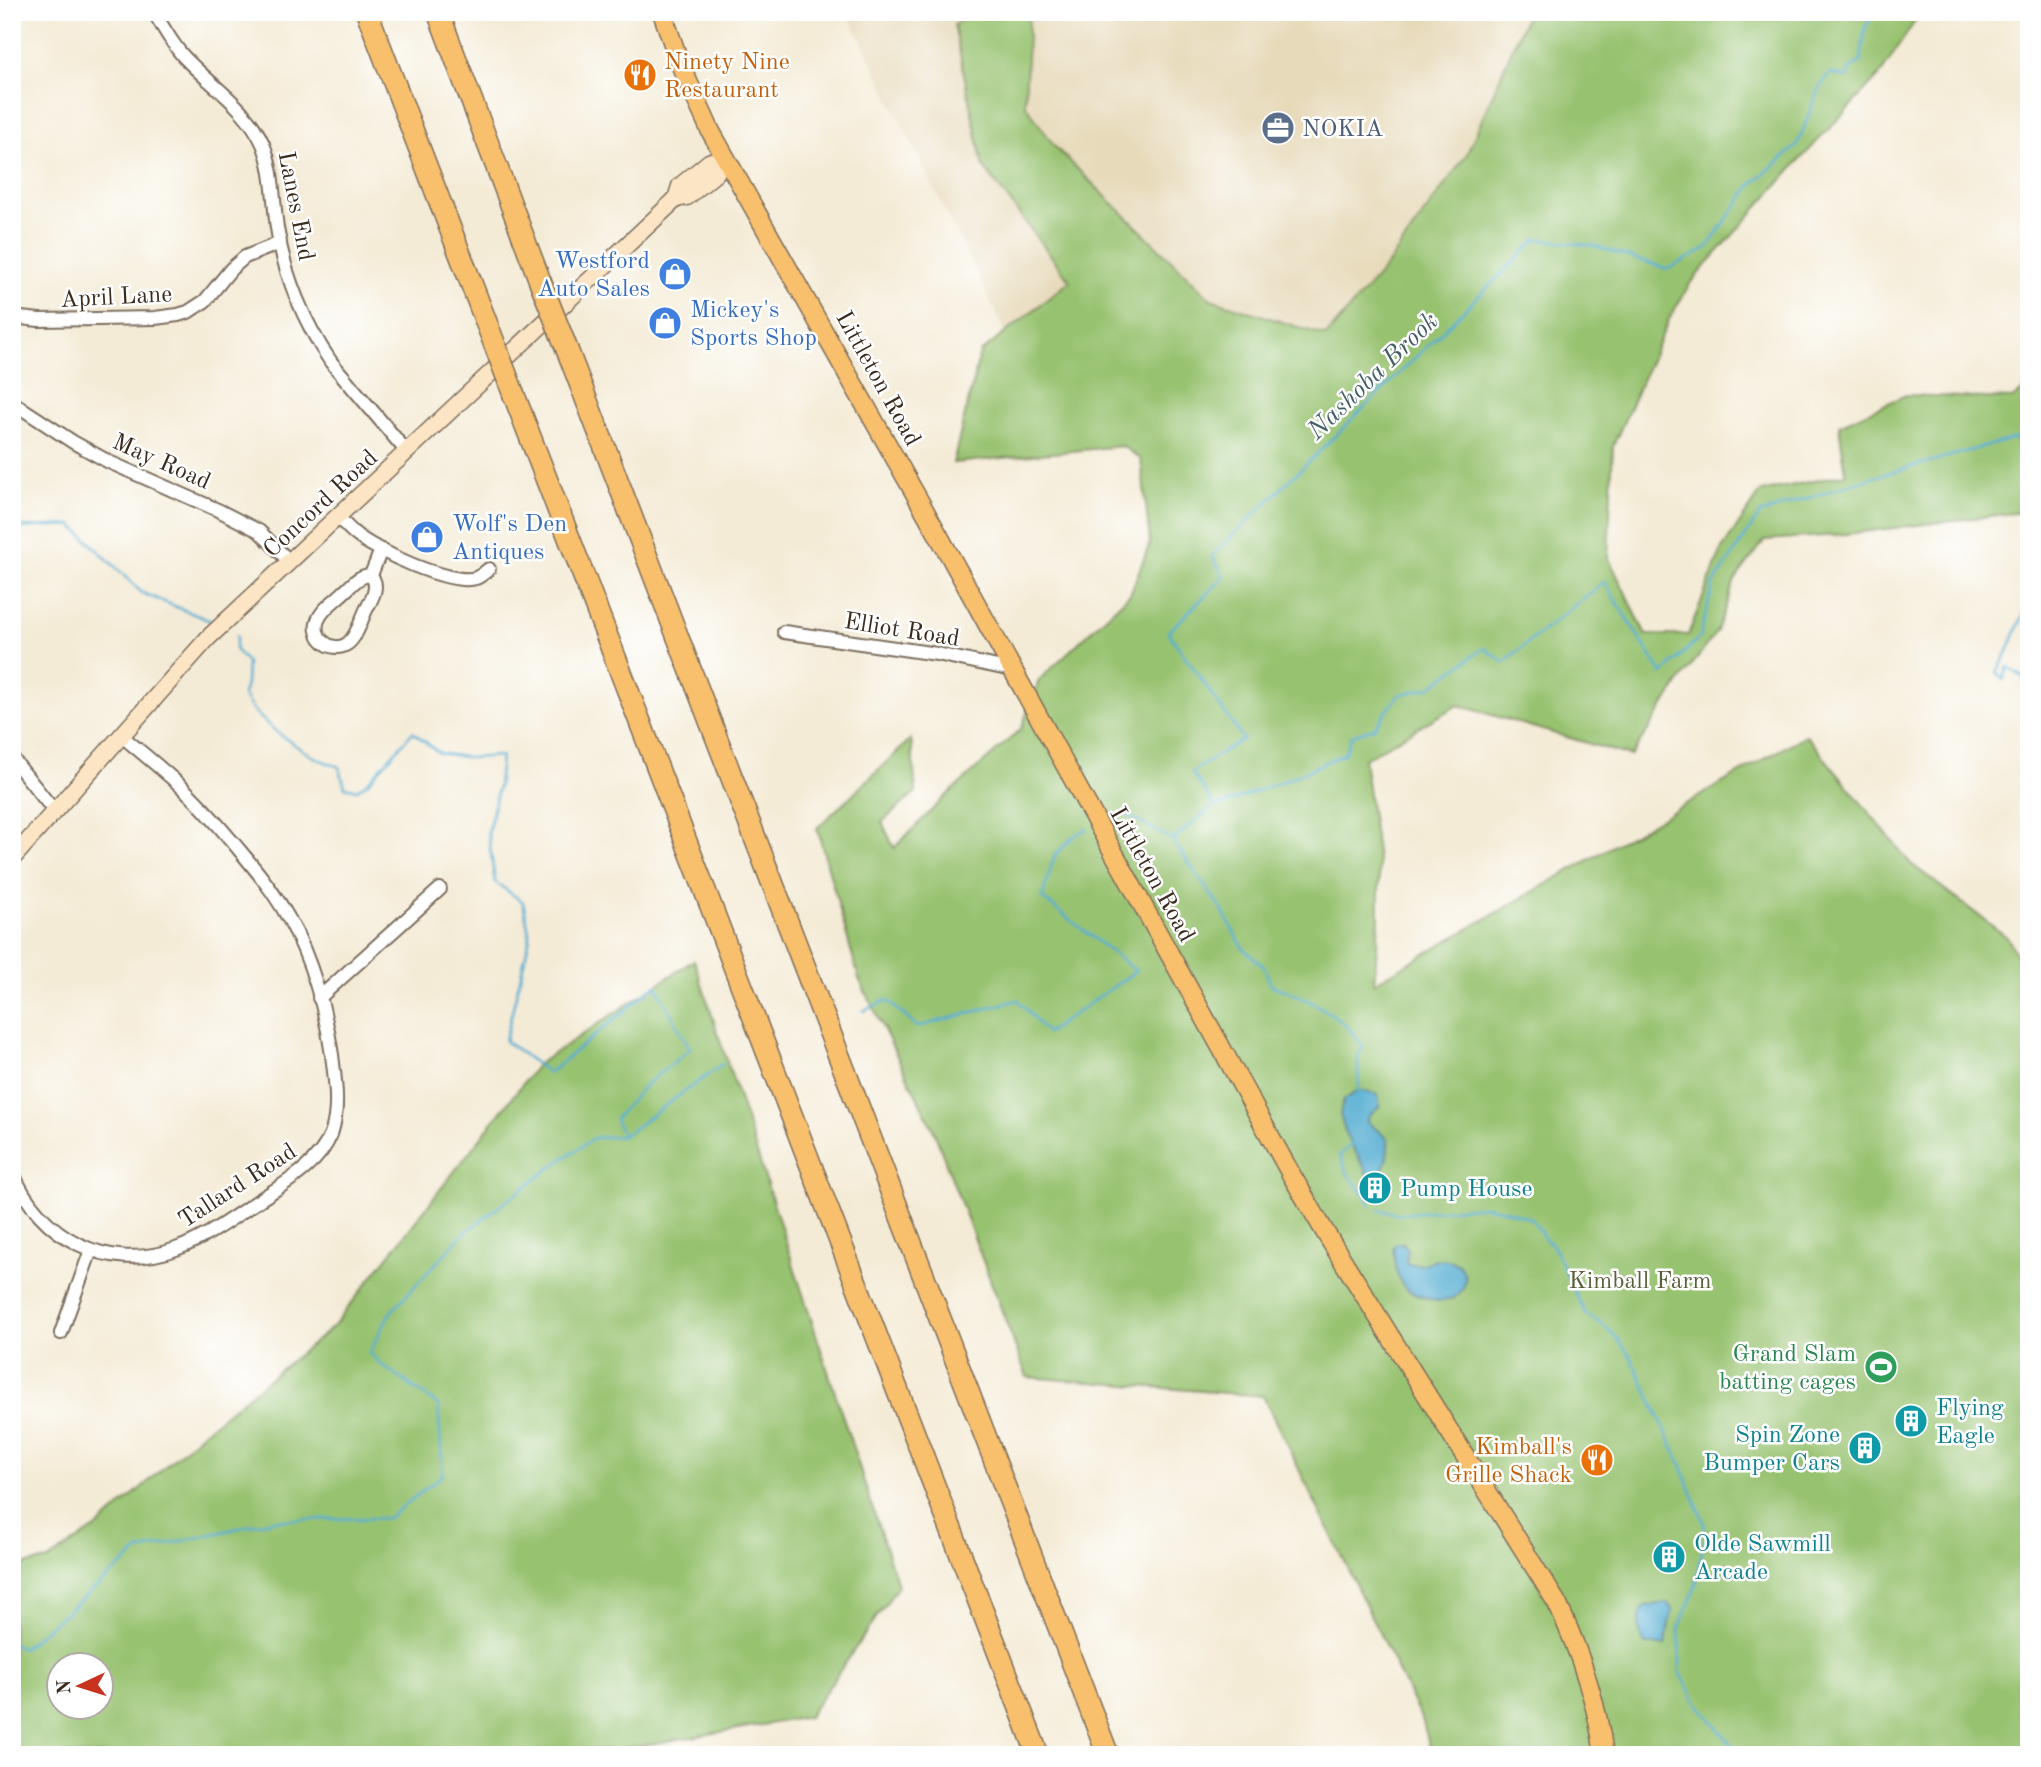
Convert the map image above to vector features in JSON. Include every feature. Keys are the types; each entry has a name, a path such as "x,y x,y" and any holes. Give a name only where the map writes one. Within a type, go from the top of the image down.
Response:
{"highway":[{"path":"367,12 1038,1755"},
{"path":"438,12 1108,1755"}],"main road":[{"name":"Littleton Road","path":"662,12 711,132 1309,1205 1557,1603 1590,1683 1604,1755"},
{"name":"Concord Road","path":"12,859 208,638 676,199 681,186 709,162 725,156"}],"street":[{"name":"Lanes End","path":"154,12 182,54 239,107 256,130 271,169 280,243 298,299 322,349 407,452"},
{"name":"April Lane","path":"12,317 39,320 155,318 188,312 205,301 244,257 280,243"},
{"name":"May Road","path":"12,402 109,462 259,531 290,562"},
{"path":"338,517 354,533 381,550 435,573 474,579 489,569"},
{"path":"371,575 381,550"},
{"path":"371,575 376,589 354,636 342,646 326,644 317,631 320,616 357,580 371,575"},
{"name":"Elliot Road","path":"784,632 937,654 1013,670"},
{"name":"Tallard Road","path":"12,1171 24,1197 43,1219 65,1237 91,1250 119,1256 155,1254 176,1249 206,1235 279,1187 312,1162 330,1135 335,1113 330,1038 309,965 289,919 265,882 200,804 122,736"},
{"path":"12,758 55,812"},
{"path":"319,998 440,889"},
{"path":"61,1333 91,1250"}],"shaded area":[{"path":"847,12 1647,12 1189,531 1156,429 1054,430"}],"green space":[{"name":"Kimball Farm","path":"972,12 1029,12 1025,104 1055,147 1211,299 1326,336 1388,264 1467,154 1528,12 1921,12 1879,76 1691,282 1669,319 1613,446 1608,557 1646,635 1688,635 1722,549 1761,492 1846,474 1839,425 1906,395 2012,399 2029,386 2029,511 1838,535 1765,540 1735,580 1717,631 1631,756 1458,705 1364,759 1379,867 1379,920 1374,983 1806,735 1910,863 2008,938 2029,980 2029,1755 1432,1755 1423,1722 1263,1396 1027,1377 933,1129 859,979 817,828 911,739 916,792 882,822 894,848 943,799 1021,729 1039,680 1130,594 1150,543 1141,459 1122,446 953,463 980,353 1070,281 983,166 954,25"},
{"path":"694,960 898,1586 808,1717 616,1750 493,1755 12,1755 12,1567 48,1560 100,1525 202,1433 333,1327 538,1064"}],"water":[{"path":"1359,1090 1378,1095 1380,1106 1367,1121 1388,1140 1385,1162 1374,1179 1368,1178 1346,1135 1340,1114 1344,1100"},
{"path":"1403,1243 1408,1249 1408,1264 1444,1259 1459,1266 1465,1278 1461,1291 1456,1296 1441,1301 1408,1290 1401,1282 1396,1268 1393,1247"},
{"path":"1668,1603 1673,1610 1666,1645 1645,1645 1639,1625 1645,1606"}],"waterway":[{"name":"Nashoba Brook","path":"1105,820 1124,813 1173,840 1214,805 1192,772 1243,739 1168,632 1224,577 1212,556 1537,239 1595,246 1668,269 1706,249 1751,185 1797,146 1818,90 1830,73 1847,78 1849,70 1861,61 1865,27 1876,12"},
{"path":"1214,805 1222,805 1303,773 1345,753 1352,735 1374,728 1399,695 1431,687 1484,648 1504,662 1604,582 1662,674 1700,637 1713,585 1760,514 1863,480 2016,438 2029,437"},
{"path":"2016,438 2029,470"},
{"path":"12,528 72,525 142,593 211,621"},
{"path":"2029,605 1997,672 2003,680 2008,667 2026,679 2029,689"},
{"path":"237,636 235,649 247,663 243,695 249,704 264,721 291,742 316,758 339,767 345,787 357,790 368,782 413,732 439,753 471,758 501,756 498,788 488,833 495,882 523,902 530,937 505,1041 549,1073 656,985 690,1049 644,1086 615,1119 623,1136"},
{"name":"Nashoba Brook","path":"863,1011 887,1000 917,1027 1018,1000 1047,1033 1136,971 1042,898 1055,855 1074,836 1087,829"},
{"path":"1173,841 1222,910 1242,947 1264,967 1271,985 1297,995 1335,1016 1355,1036 1363,1047 1358,1056 1359,1093"},
{"name":"Nashoba Brook","path":"12,1642 22,1649 139,1551 274,1520 388,1518 443,1475 438,1405 369,1353 390,1313 463,1234 557,1163 594,1138 623,1136 723,1064"},
{"path":"1352,1144 1340,1155 1346,1171 1371,1205"},
{"path":"1379,1210 1401,1214 1485,1206 1532,1219 1545,1239 1552,1244 1585,1313 1607,1328 1631,1357 1679,1460 1704,1523 1706,1535 1696,1585 1679,1629 1680,1672 1697,1703 1735,1749 1734,1755"}],"place":[{"name":"Ninety Nine Restaurant","path":"640,75"},
{"name":"NOKIA","path":"1278,128"},
{"name":"Westford Auto Sales","path":"675,274"},
{"name":"Mickey's Sports Shop","path":"665,323"},
{"name":"Wolf's Den Antiques","path":"427,537"},
{"name":"Pump House","path":"1375,1188"},
{"name":"Grand Slam batting cages","path":"1881,1367"},
{"name":"Flying Eagle","path":"1911,1421"},
{"name":"Spin Zone Bumper Cars","path":"1865,1448"},
{"name":"Kimball's Grille Shack","path":"1597,1460"},
{"name":"Olde Sawmill Arcade","path":"1669,1557"}]}
